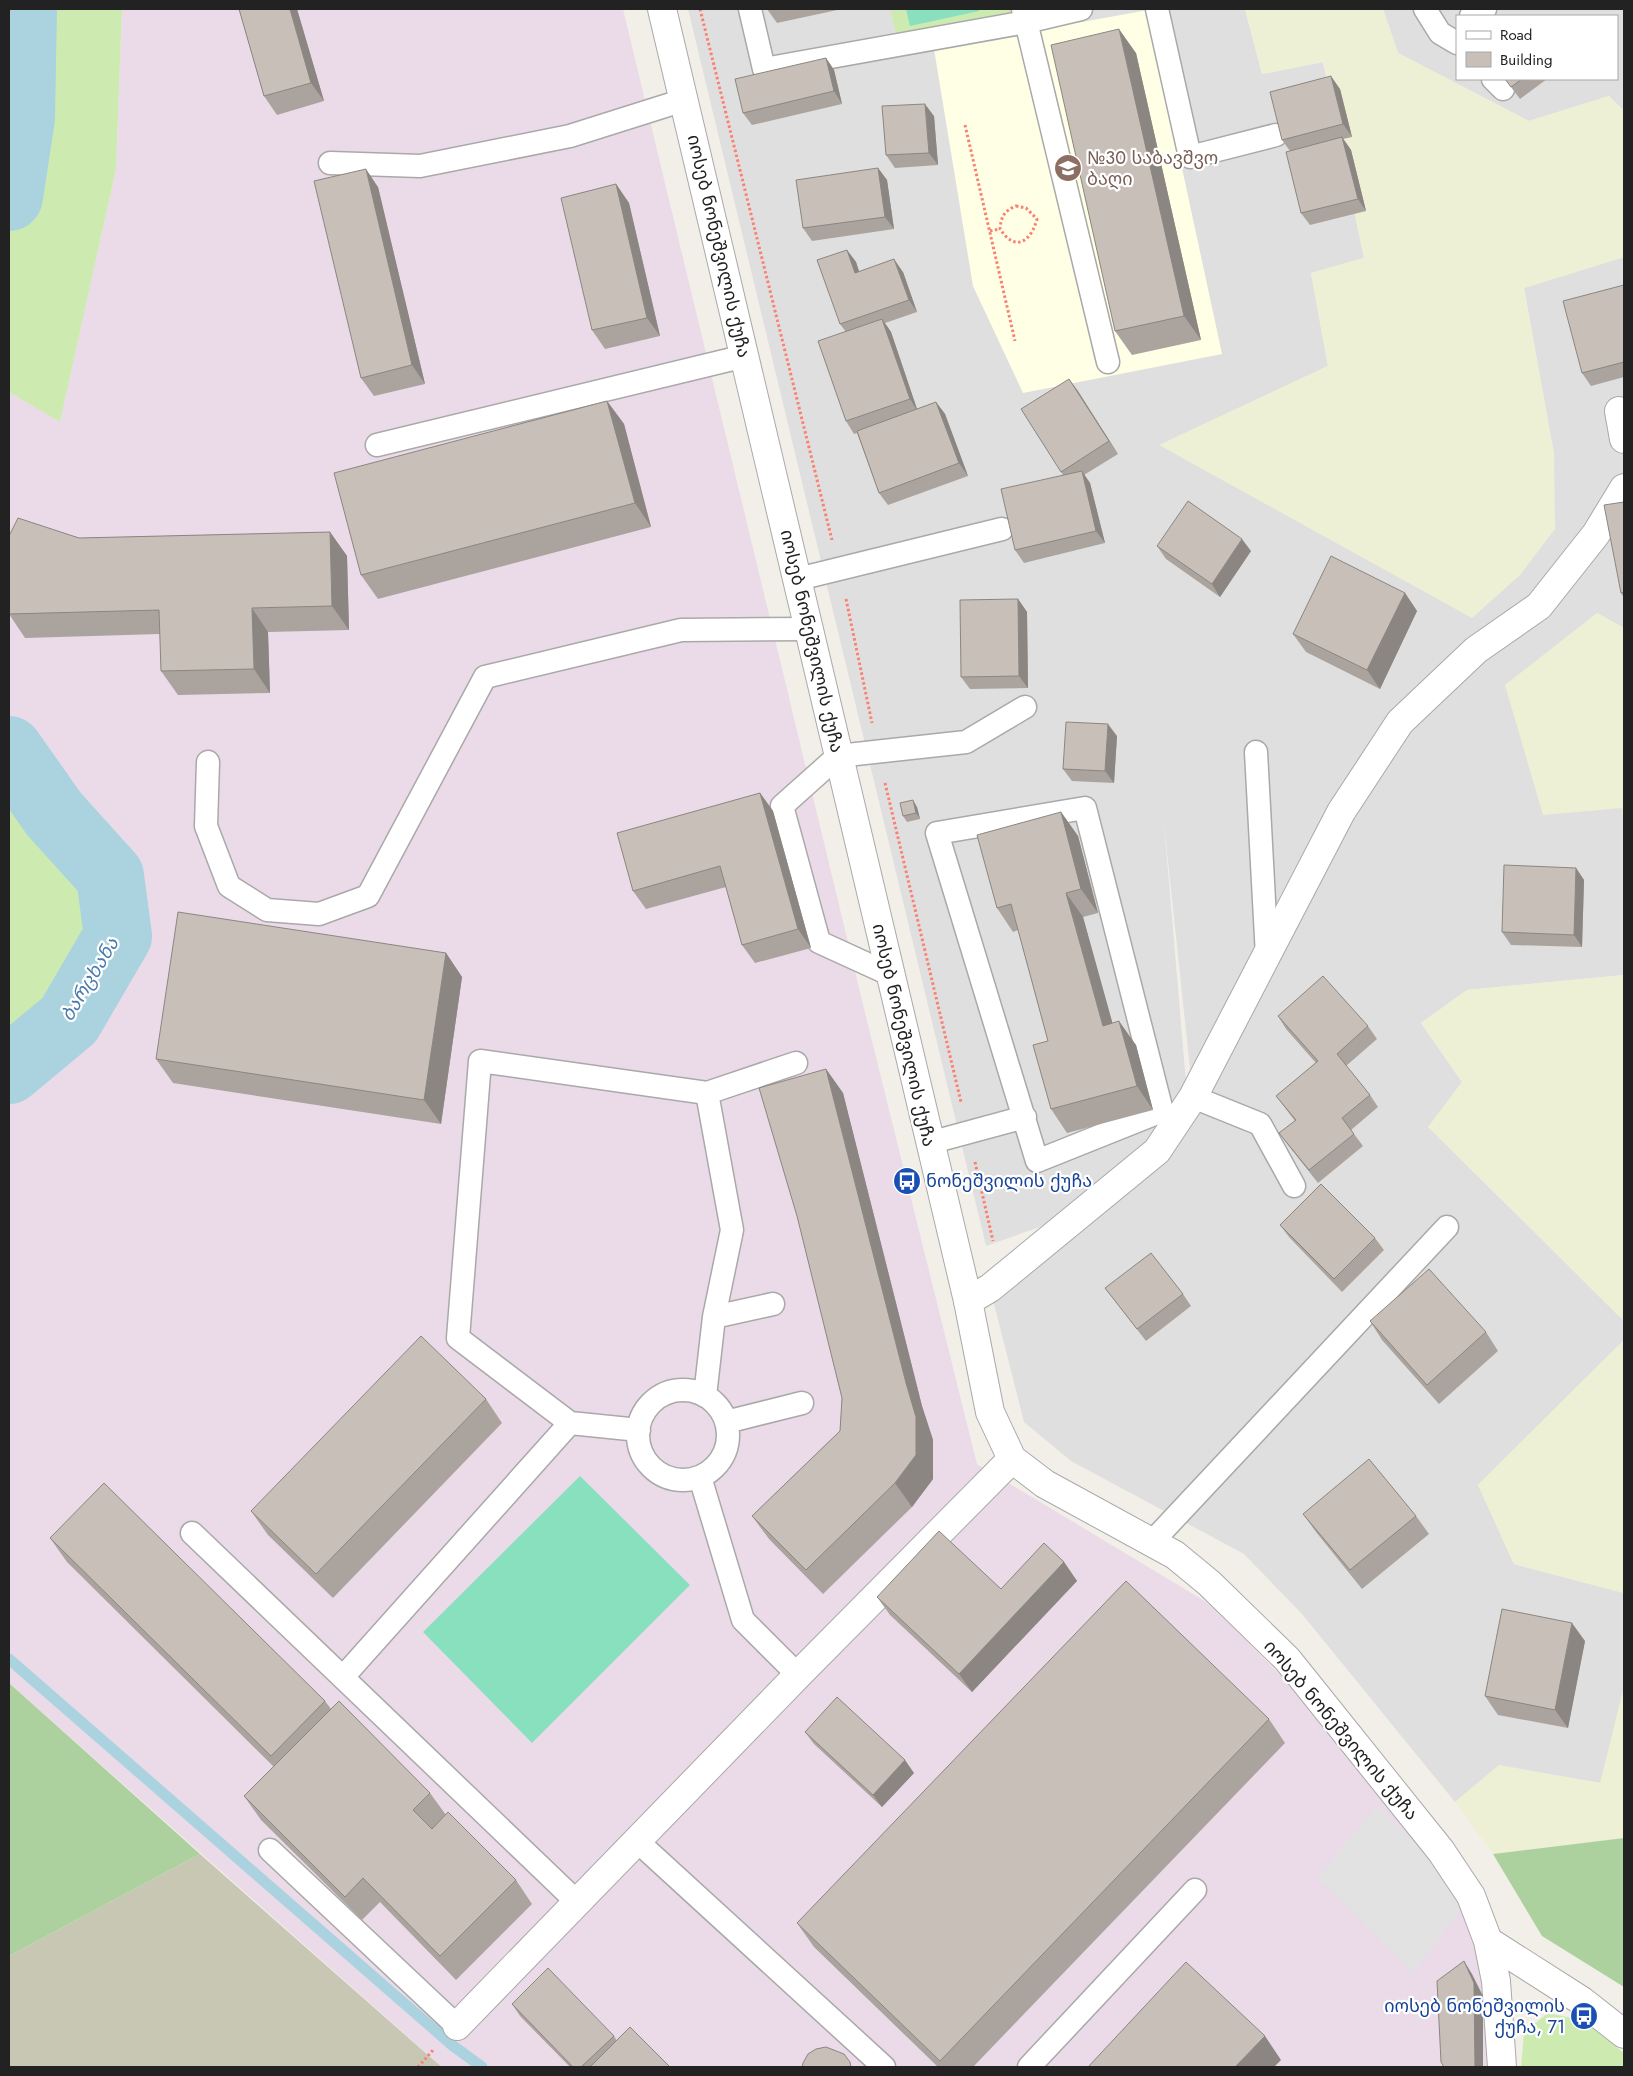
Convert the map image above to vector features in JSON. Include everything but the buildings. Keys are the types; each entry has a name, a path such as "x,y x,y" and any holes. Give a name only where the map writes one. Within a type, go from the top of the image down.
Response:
{"street":[{"name":"იოსებ ნონეშვილის ქუჩა","path":"662,9 798,579 929,1143 968,1301 990,1412 1012,1459 1045,1484 1174,1555 1209,1583 1287,1659 1441,1851 1471,1896 1488,1941 1496,1981 1502,2067"},
{"path":"1619,411 1624,440"},
{"path":"968,1301 1002,1278 1157,1151 1193,1097 1341,812 1400,722 1476,650 1539,606 1596,534 1624,488"},
{"path":"457,2026 798,1675 1012,1459"},
{"path":"1488,1941 1582,2001 1624,2034"}],"lane":[{"path":"750,9 764,70 1024,15 1080,9"},
{"path":"1157,9 1190,157 1276,135"},
{"path":"1425,9 1451,33"},
{"path":"1473,15 1484,9"},
{"path":"1024,15 1108,362"},
{"path":"330,164 420,166 570,136 684,100"},
{"path":"377,444 745,356"},
{"path":"798,579 1002,529"},
{"path":"208,762 206,826 229,886 267,910 319,914 368,896 484,677 681,630 809,629"},
{"path":"889,974 819,942 782,806 838,756 966,742 1025,707"},
{"path":"1256,752 1267,956"},
{"path":"1085,808 1162,1111 1037,1161 1025,1117 937,833 1085,808"},
{"path":"639,1430 570,1423 458,1338 480,1061 707,1093 796,1063"},
{"path":"705,1396 714,1317 732,1230 707,1093"},
{"path":"1193,1097 1260,1124 1294,1186"},
{"path":"929,1143 1025,1117"},
{"path":"1152,1542 1447,1227"},
{"path":"714,1317 773,1304"},
{"path":"676,1390 692,1390 705,1396 718,1407 726,1422 728,1438 724,1455 714,1468 700,1477 685,1480 669,1478 656,1471 646,1459 640,1445 639,1430 643,1416 651,1404 663,1395 676,1390"},
{"path":"726,1422 802,1403"},
{"path":"343,1678 570,1423"},
{"path":"700,1477 743,1620 798,1675"},
{"path":"192,1533 577,1902"},
{"path":"637,1841 884,2067"},
{"path":"270,1850 457,2026"},
{"path":"1029,2067 1195,1890"}],"path":[{"path":"700,9 839,569 878,752 1002,1278"},
{"path":"965,125 1015,341"},
{"path":"1016,206 1026,208 1037,219 1034,233 1028,239 1020,242 1012,241 1000,229 1001,219 1006,210 1016,206"},
{"path":"990,232 1000,229"},
{"path":"418,2067 437,2046"}],"shaded area":[{"path":"122,9 623,9 867,1021 977,1464 1213,1606 1282,1677 1419,1841 1466,1913 1486,1982 1489,2067 442,2067 9,1683 9,1070 69,1020 110,876 54,814 9,750 9,392 60,421 116,169"},
{"path":"688,9 1245,9 1262,74 1323,62 1364,258 1311,273 1328,366 1160,445 1554,454 1524,288 1624,257 1624,628 1597,613 1623,808 1624,975 1467,990 1421,1023 1462,1082 1429,1127 1624,1321 1624,1340 1478,1485 1514,1564 1624,1593 1624,1687 1601,1783 1499,1766 1455,1802 1302,1614 1244,1554 1071,1461 1024,1422 990,1288 1157,1151 1193,1097 1164,823 1187,1094 1149,1143 1048,1224 986,1246"},
{"path":"1245,9 1383,9 1398,53 1529,121 1609,96 1624,111 1624,257 1524,288 1554,454 1555,529 1520,575 1472,618 1159,445 1328,366 1311,273 1364,258 1324,62 1262,74"},
{"path":"1383,9 1624,9 1624,111 1609,96 1529,121 1398,53"},
{"name":"№30 საბავშვო ბაღი","path":"1148,10 1222,354 1023,393 973,286 934,49"},
{"path":"1597,613 1624,628 1624,831 1622,808 1543,815 1505,685"},
{"path":"1624,975 1624,1321 1428,1127 1462,1082 1421,1023 1467,990"},
{"path":"1624,1340 1624,1593 1514,1564 1478,1485"},
{"path":"1624,1687 1624,1838 1493,1854 1455,1802 1499,1765 1600,1783"},
{"path":"1377,1806 1471,1896 1413,1973 1317,1878"},
{"path":"200,1854 442,2067 9,2067 9,1956"}],"green space":[{"path":"9,9 122,9 116,169 60,422 9,392"},
{"path":"890,9 1023,9 1026,22 899,45"},
{"path":"906,9 979,9 979,11 910,26"},
{"path":"9,750 54,814 110,876 118,936 69,1020 9,1070"},
{"path":"580,1476 690,1585 532,1743 423,1632"},
{"path":"9,1683 200,1854 9,1956"},
{"path":"1624,1838 1624,1987 1542,1936 1493,1854"},
{"path":"1548,2013 1582,2020 1624,2053 1624,2067 1521,2067 1524,2032"}],"waterway":[{"name":"ბარცხანა","path":"9,197 21,118 23,9"},
{"name":"ბარცხანა","path":"9,750 54,814 110,876 118,936 69,1020 9,1070"},
{"path":"9,1659 452,2045 482,2067"}],"place":[{"name":"№30 საბავშვო ბაღი","path":"1068,168"},
{"name":"ნონეშვილის ქუჩა","path":"907,1181"},
{"name":"იოსებ ნონეშვილის ქუჩა, 71","path":"1584,2016"}]}
